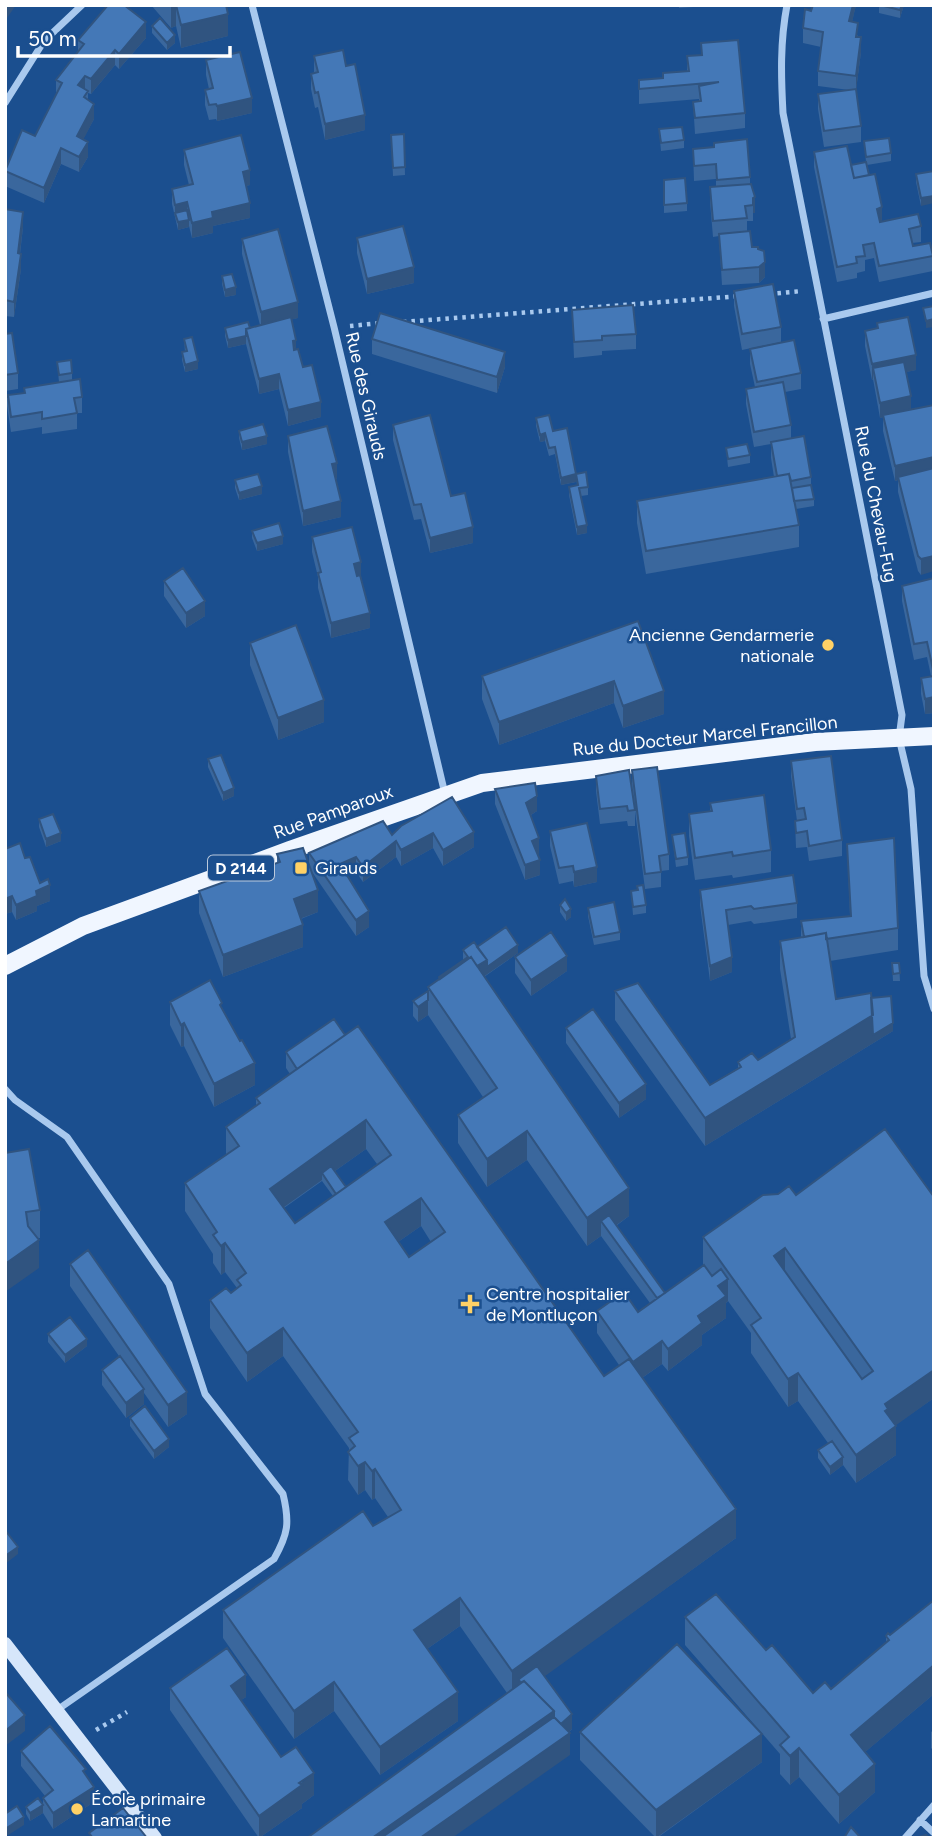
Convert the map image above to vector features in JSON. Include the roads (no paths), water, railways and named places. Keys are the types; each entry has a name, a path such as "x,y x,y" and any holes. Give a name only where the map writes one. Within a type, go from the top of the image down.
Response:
{"main road":[{"name":"Rue du Docteur Marcel Francillon","path":"482,783 816,742 934,736"},
{"name":"Rue Pamparoux","path":"5,966 83,926 445,794 482,783"},
{"path":"5,1644 155,1838"}],"street":[{"path":"5,103 44,41 82,5"},
{"name":"Rue des Girauds","path":"252,5 334,327 445,794"},
{"name":"Rue du Chevau-Fug","path":"787,5 780,67 783,113 902,715 899,738 911,789 924,976 934,1009"},
{"path":"823,319 934,293"},
{"path":"5,1089 15,1100 66,1137 169,1284 205,1394 283,1494 288,1514 286,1536 274,1559 57,1710"},
{"path":"905,1838 934,1805"},
{"path":"920,1820 934,1833"}],"place":[{"name":"Ancienne Gendarmerie nationale","path":"828,645"},
{"name":"Girauds","path":"301,868"},
{"name":"Centre hospitalier de Montluçon","path":"470,1304"},
{"name":"École primaire Lamartine","path":"77,1809"}]}
